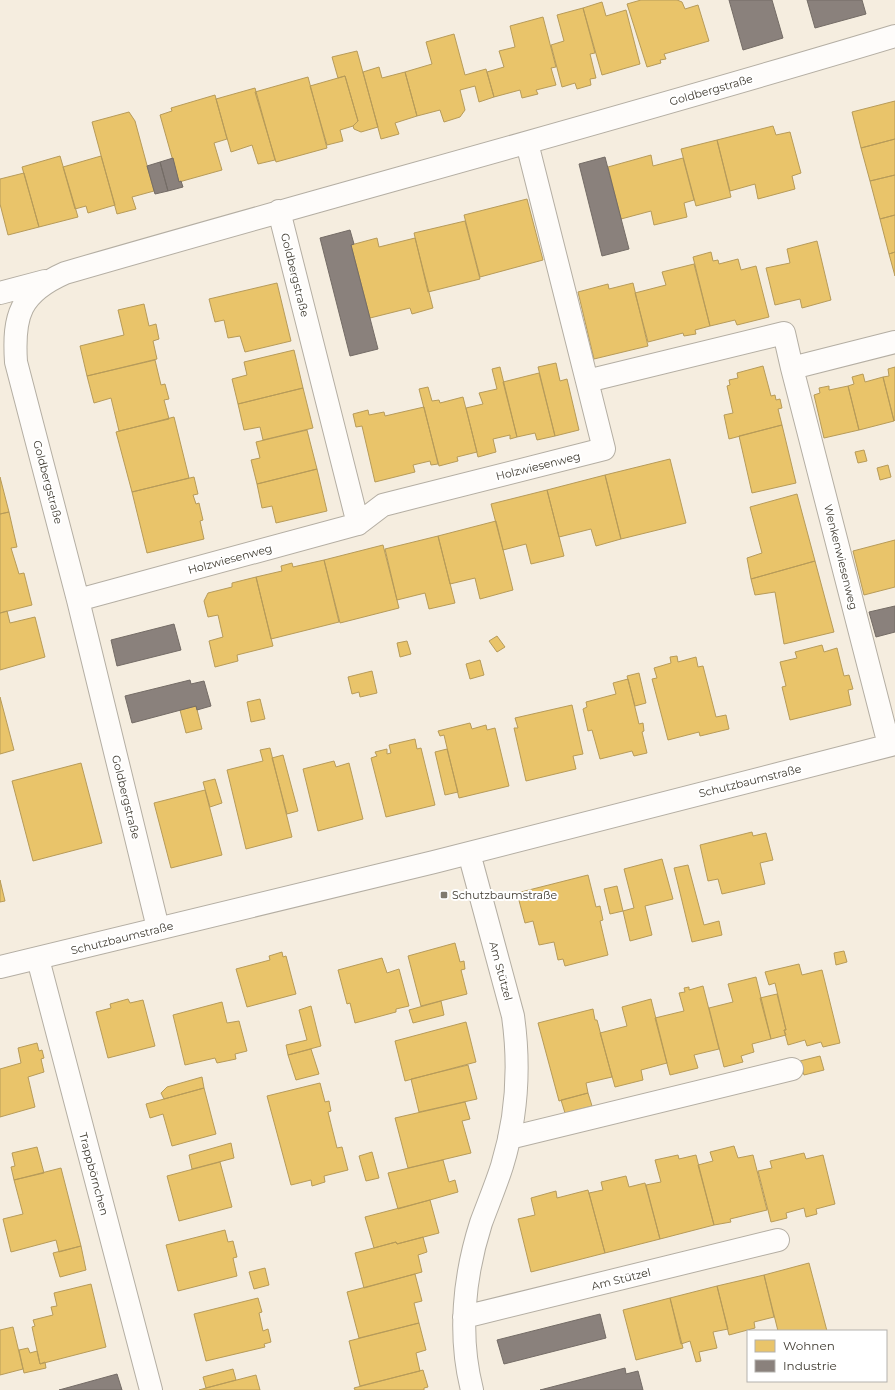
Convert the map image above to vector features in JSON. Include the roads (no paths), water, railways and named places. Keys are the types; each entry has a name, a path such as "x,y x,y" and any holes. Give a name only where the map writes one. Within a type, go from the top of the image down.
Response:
{"street":[{"name":"Goldbergstraße","path":"158,928 78,600 16,362 14,335 17,319 24,305 36,290 46,281 65,273 279,211 527,143 895,36"},
{"path":"527,143 587,381 784,333 792,368 895,342"},
{"name":"Goldbergstraße","path":"279,211 358,524"},
{"path":"0,293 46,281"},
{"name":"Wenkenwiesenweg","path":"792,368 892,745"},
{"name":"Holzwiesenweg","path":"78,600 358,524 383,505 604,449 587,381"},
{"name":"Schutzbaumstraße","path":"0,968 158,928 469,853 892,745"},
{"name":"Am Stützel","path":"469,853 508,995 516,1040 516,1093 509,1138 502,1166 475,1244 467,1286 464,1317 465,1348 472,1390"},
{"name":"Trappbörnchen","path":"38,959 151,1390"},
{"path":"509,1138 792,1069"},
{"name":"Am Stützel","path":"464,1317 778,1240"}],"place":[{"name":"Schutzbaumstraße","path":"444,895"}]}
